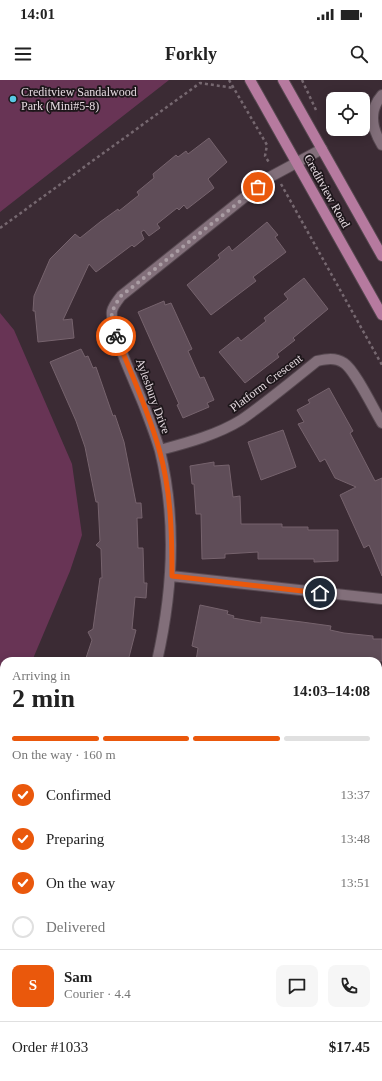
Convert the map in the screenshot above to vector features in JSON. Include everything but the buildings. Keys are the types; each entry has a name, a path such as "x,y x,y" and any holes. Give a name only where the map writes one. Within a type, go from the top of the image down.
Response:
{"main road":[{"name":"Creditview Road","path":"250,80 382,316"},
{"name":"Creditview Road","path":"283,80 382,256"}],"street":[{"path":"382,95 373,110 372,122 376,136 382,145"},
{"name":"Aylesbury Drive","path":"158,657 172,576 170,518 160,450 141,394 112,325 112,310 121,296 270,177 322,149"},
{"name":"Platform Crescent","path":"160,450 190,441 240,420 317,361 327,358 338,360 349,367 382,423"},
{"path":"172,576 382,599"}],"path":[{"path":"229,80 267,145 265,156"},
{"path":"302,80 312,98"},
{"path":"0,228 200,83 234,88"},
{"path":"290,200 382,366"}],"shaded area":[{"path":"0,80 169,80 0,212"},
{"path":"0,313 14,330 72,464 82,535 70,571 34,657 0,657"}],"way so far":[{"path":"116,336 112,325 112,310 121,296 258,187"}],"place":[{"name":"Creditview Sandalwood Park (Mini#5-8)","path":"13,99"}],"route":[{"path":"116,336 141,394 160,450 170,518 172,576 320,593"}]}
